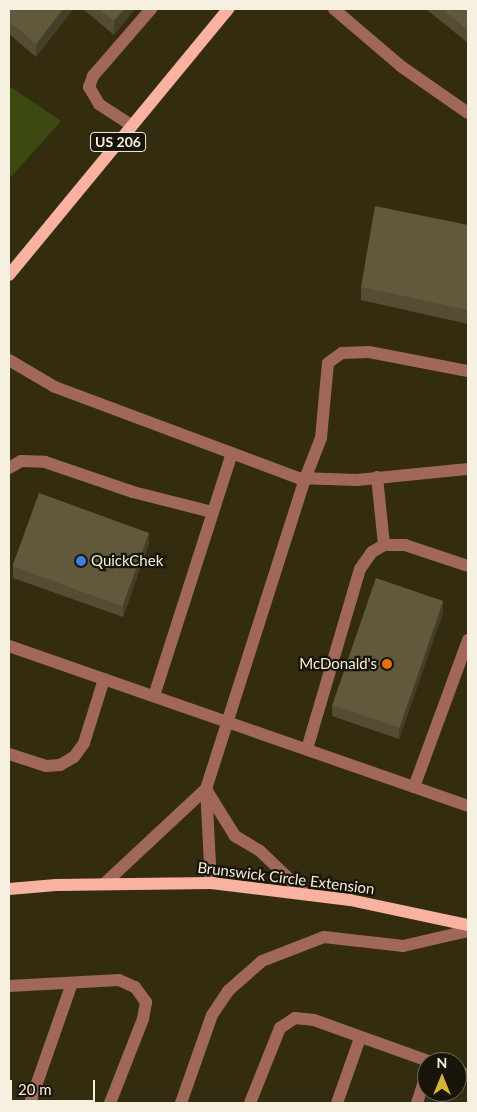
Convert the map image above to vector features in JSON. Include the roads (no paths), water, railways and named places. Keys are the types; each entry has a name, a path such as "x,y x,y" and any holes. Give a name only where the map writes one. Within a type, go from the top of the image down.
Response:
{"main road":[{"name":"US 206","path":"9,275 228,9"},
{"name":"Brunswick Circle Extension","path":"9,889 104,884 211,883 305,894 468,925"}],"lane":[{"path":"131,125 99,104 89,87 93,76 152,9"},
{"path":"334,9 402,66 468,114"},
{"path":"211,883 206,789 226,721 305,479 321,438 328,363 335,355 369,352 468,371"},
{"path":"9,360 55,387 305,479 357,480 377,476 468,469"},
{"path":"154,696 232,453"},
{"path":"9,468 21,461 44,462 133,492 212,512"},
{"path":"377,476 384,545"},
{"path":"307,749 360,569 372,552 384,545 405,545 468,566"},
{"path":"414,788 468,640"},
{"path":"9,646 468,806"},
{"path":"9,754 46,766 60,765 74,757 84,743 104,679"},
{"path":"104,884 206,789"},
{"path":"206,789 235,836 260,851 305,894"},
{"path":"180,1103 212,1016 228,991 262,961 324,937 403,946 468,931"},
{"path":"9,986 119,980 135,986 146,1002 143,1019 110,1103"},
{"path":"30,1103 72,983"},
{"path":"250,1103 280,1028 296,1018 314,1020 417,1057"},
{"path":"336,1103 360,1038"}],"place":[{"name":"QuickChek","path":"81,561"},
{"name":"McDonald's","path":"387,664"}]}
